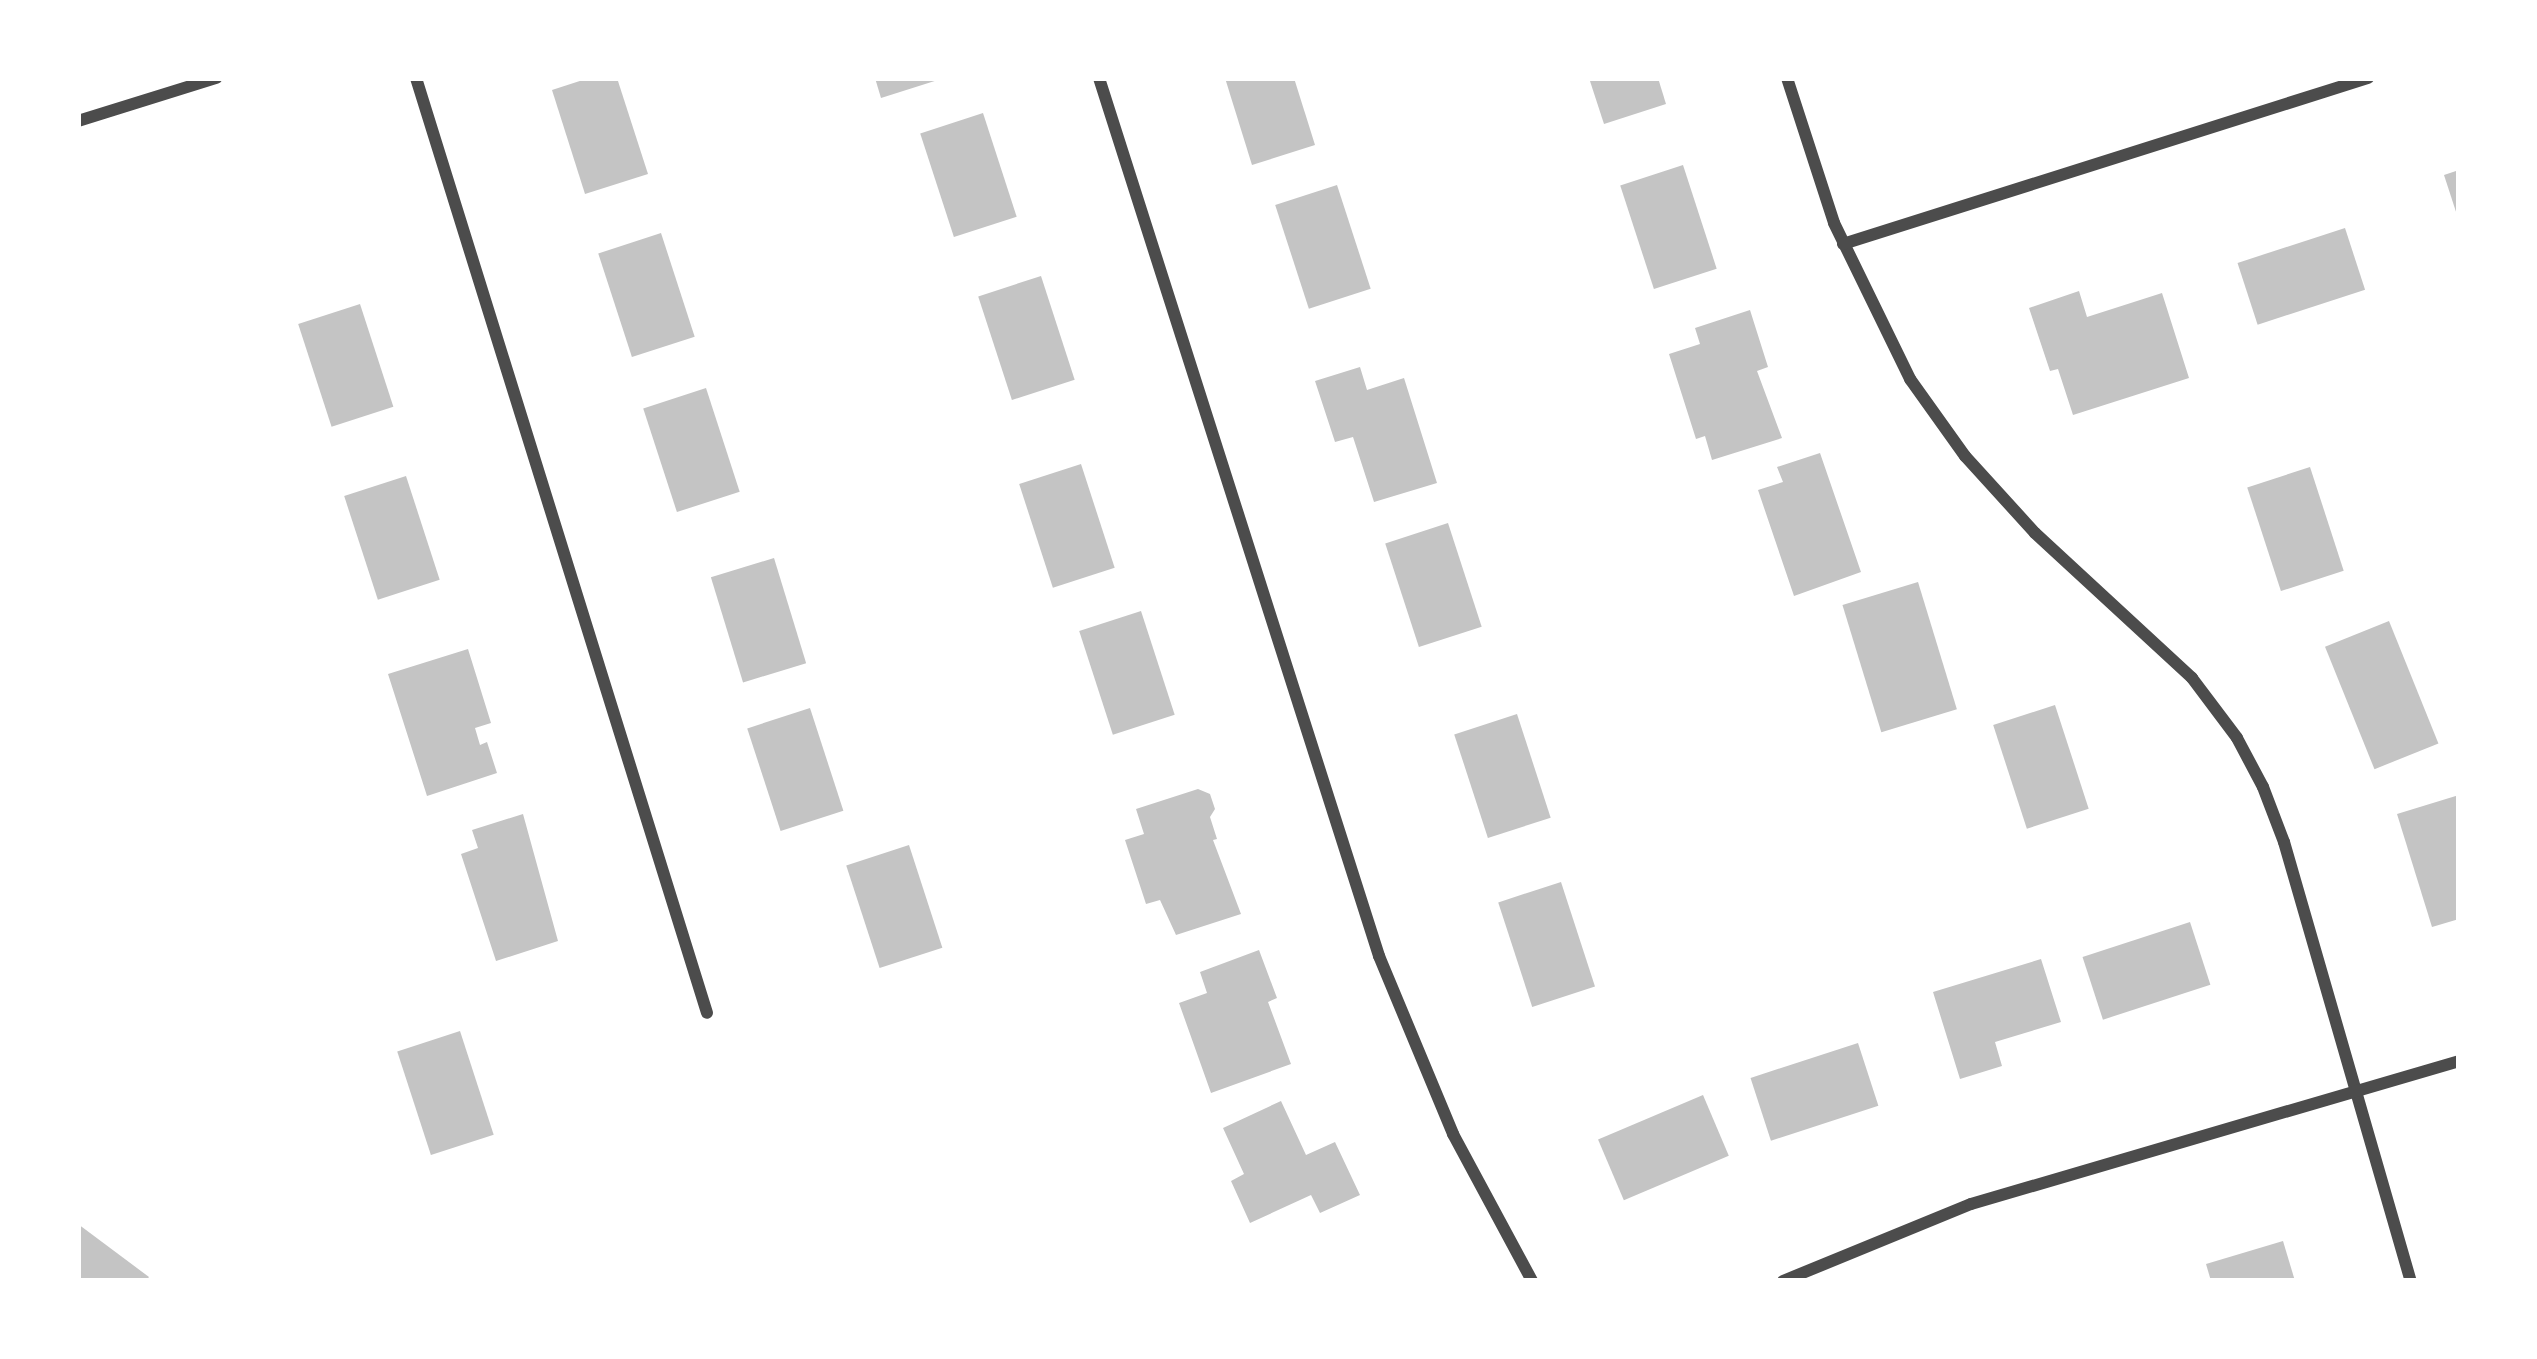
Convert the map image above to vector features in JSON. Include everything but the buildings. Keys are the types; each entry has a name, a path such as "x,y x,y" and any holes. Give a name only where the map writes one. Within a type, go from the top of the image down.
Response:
{"street":[{"path":"78,121 216,78"},
{"path":"416,78 707,1013"},
{"path":"1099,78 1379,956 1454,1134 1532,1281"},
{"path":"1787,78 1843,244 1910,379 1964,456 2035,533 2192,678 2237,738 2284,842 2410,1281"},
{"path":"1843,244 2368,78"},
{"path":"1784,1281 1971,1204 2459,1061"}]}
